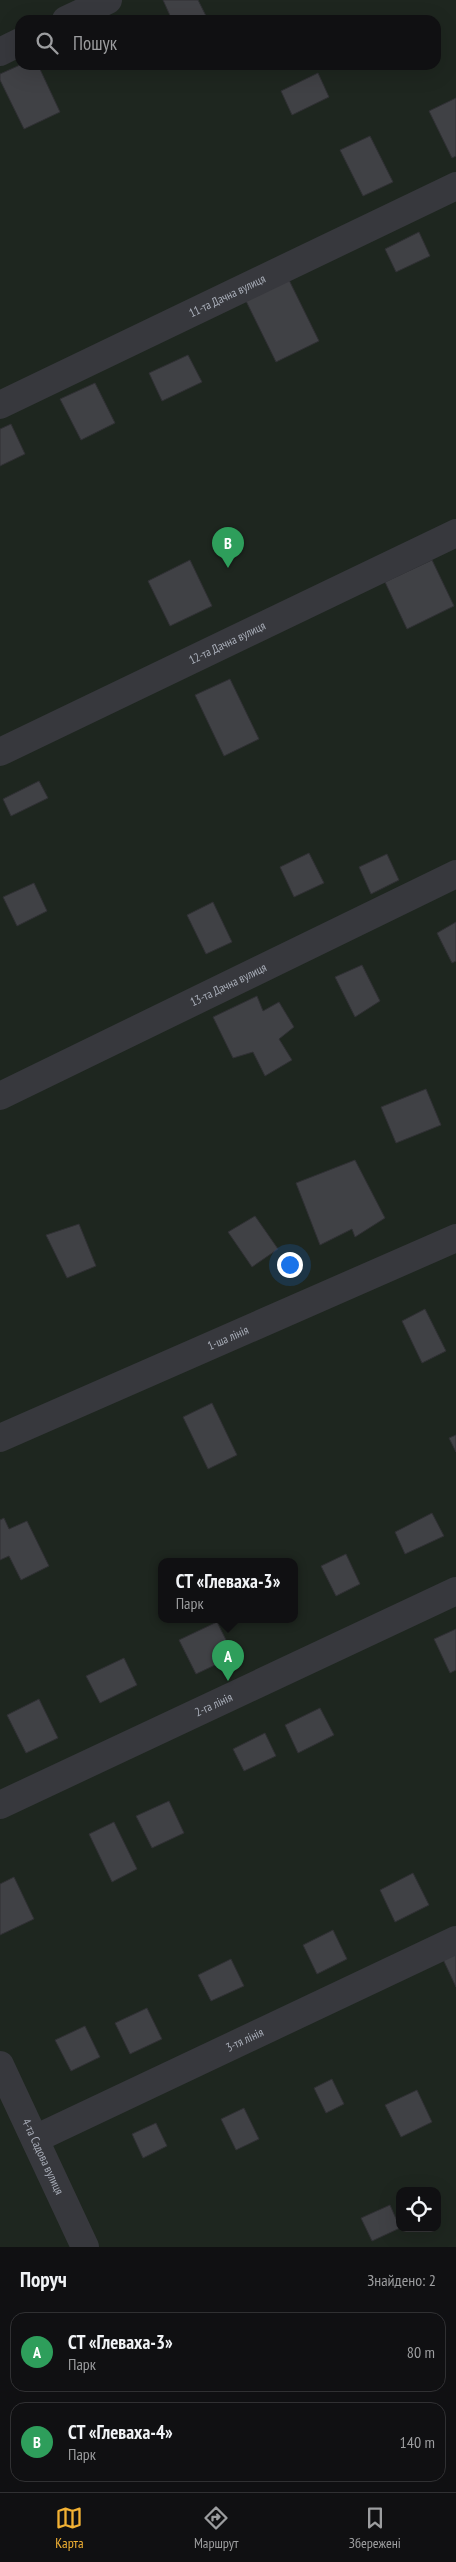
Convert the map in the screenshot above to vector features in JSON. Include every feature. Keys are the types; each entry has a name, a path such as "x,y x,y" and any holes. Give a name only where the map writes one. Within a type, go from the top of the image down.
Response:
{"street":[{"path":"76,15 108,0"},
{"path":"0,52 15,44"},
{"name":"11-та Дачна вулиця","path":"0,405 456,186"},
{"name":"12-та Дачна вулиця","path":"0,752 456,533"},
{"name":"13-та Дачна вулиця","path":"0,1096 456,874"},
{"name":"1-ша лінія","path":"0,1438 456,1238"},
{"name":"2-га лінія","path":"0,1805 456,1590"},
{"name":"3-тя лінія","path":"35,2140 456,1940"},
{"name":"4-та Садова вулиця","path":"0,2065 85,2247"}],"shaded area":[{"path":"0,0 456,0 456,2247 78,2247 0,2079"},
{"path":"0,2085 76,2247 0,2247"}],"building":[{"path":"163,0 198,0 206,15 170,15"},
{"path":"15,67 15,70 40,70 60,112 24,129 0,80 0,74"},
{"path":"318,73 329,97 292,115 281,91"},
{"path":"456,98 456,156 452,158 429,111"},
{"path":"370,136 393,182 363,196 340,150"},
{"path":"419,232 430,256 396,272 385,249"},
{"path":"288,278 319,341 276,362 245,299"},
{"path":"188,355 202,382 162,401 149,373"},
{"path":"95,383 115,423 81,440 60,399"},
{"path":"11,424 25,454 0,466 0,429"},
{"path":"190,560 212,606 170,626 148,581"},
{"path":"432,560 454,606 407,629 385,582"},
{"path":"230,679 259,739 224,756 195,695"},
{"path":"39,781 48,798 11,816 3,799"},
{"path":"309,853 324,883 294,897 280,867"},
{"path":"387,854 399,880 371,894 359,867"},
{"path":"34,883 47,911 17,926 3,897"},
{"path":"213,902 232,942 206,954 187,915"},
{"path":"456,922 456,961 452,963 437,933"},
{"path":"362,965 380,1001 355,1017 335,977"},
{"path":"257,996 263,1011 279,1002 294,1027 279,1039 292,1060 265,1076 253,1052 233,1058 213,1017"},
{"path":"426,1089 441,1125 396,1143 381,1107"},
{"path":"355,1160 385,1218 355,1237 352,1229 320,1245 296,1183"},
{"path":"255,1216 278,1249 252,1267 228,1232"},
{"path":"79,1224 96,1266 67,1278 46,1235"},
{"path":"425,1309 446,1351 422,1363 402,1321"},
{"path":"212,1403 237,1455 208,1469 183,1417"},
{"path":"456,1435 456,1452 449,1438"},
{"path":"432,1513 444,1536 405,1554 395,1532"},
{"path":"4,1518 9,1529 27,1521 49,1566 21,1580 9,1556 0,1560 0,1520"},
{"path":"346,1554 360,1584 336,1596 321,1566"},
{"path":"218,1623 234,1656 196,1674 179,1640"},
{"path":"456,1629 456,1670 450,1673 434,1639"},
{"path":"124,1658 137,1685 100,1703 86,1676"},
{"path":"39,1699 58,1738 26,1753 7,1715"},
{"path":"320,1708 334,1735 298,1753 285,1725"},
{"path":"265,1733 276,1756 244,1771 233,1749"},
{"path":"169,1801 184,1833 152,1848 136,1816"},
{"path":"114,1822 137,1869 112,1882 89,1834"},
{"path":"413,1873 429,1905 395,1922 380,1890"},
{"path":"14,1877 34,1919 0,1935 0,1884"},
{"path":"333,1930 347,1959 317,1974 303,1945"},
{"path":"456,1948 456,1987 441,1955"},
{"path":"231,1959 244,1986 211,2001 198,1975"},
{"path":"147,2008 162,2039 130,2054 115,2023"},
{"path":"85,2026 100,2057 71,2071 55,2040"},
{"path":"332,2079 344,2104 326,2113 314,2088"},
{"path":"417,2090 432,2122 401,2137 385,2105"},
{"path":"244,2108 259,2139 236,2150 221,2119"},
{"path":"156,2123 167,2146 143,2158 132,2134"},
{"path":"390,2205 396,2219 396,2230 372,2241 361,2218"}],"place":[{"name":"СТ «Глеваха-4»","path":"228,568"},
{"name":"СТ «Глеваха-3»","path":"228,1681"}]}
